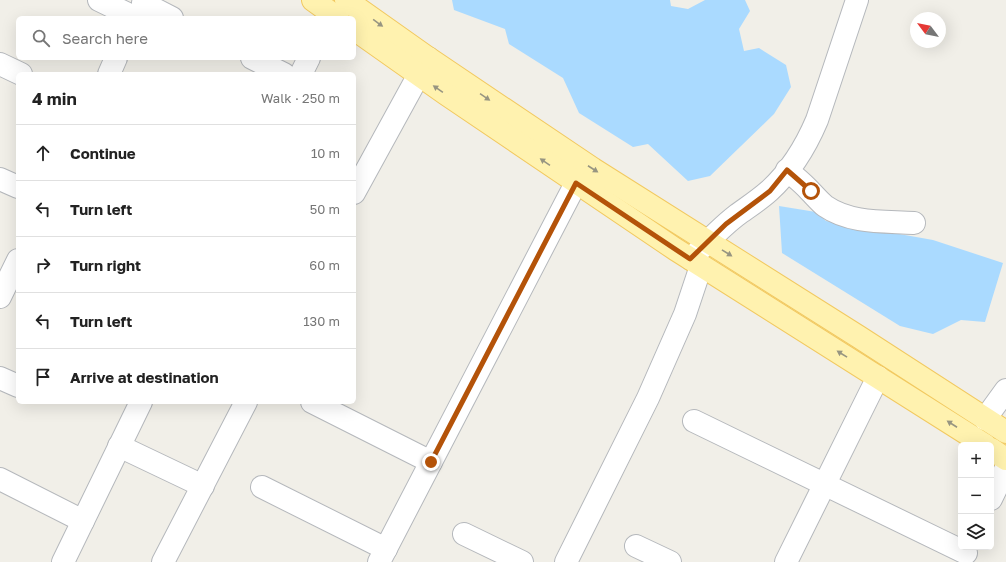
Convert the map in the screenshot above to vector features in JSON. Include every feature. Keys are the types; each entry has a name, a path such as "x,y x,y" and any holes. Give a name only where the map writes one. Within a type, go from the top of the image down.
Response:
{"main road":[{"path":"313,0 336,12"},
{"path":"356,25 423,67 593,169 1006,432"},
{"path":"356,31 423,67 576,183 696,262 980,442"},
{"path":"994,451 1006,459"}],"street":[{"path":"98,0 164,16"},
{"path":"566,562 651,391 685,314 696,262 708,242 737,215 770,191 787,170 810,135 817,120 857,0"},
{"path":"110,72 115,60"},
{"path":"256,60 280,72"},
{"path":"302,72 308,60"},
{"path":"0,64 17,72"},
{"path":"356,189 423,67"},
{"path":"787,170 804,184 826,206 838,213 850,218 863,220 914,223"},
{"path":"0,179 16,187"},
{"path":"262,486 383,555 576,183"},
{"path":"6,286 16,264"},
{"path":"786,562 878,377"},
{"path":"0,378 16,385"},
{"path":"985,419 1006,390"},
{"path":"63,562 140,404"},
{"path":"163,562 245,404"},
{"path":"316,404 431,462"},
{"path":"694,421 966,554"},
{"path":"119,446 203,486"},
{"path":"994,493 1006,468"},
{"path":"0,479 83,521"},
{"path":"464,534 522,562"},
{"path":"636,546 670,562"}],"water":[{"path":"452,0 670,0 671,6 688,9 705,0 745,0 750,11 739,29 744,51 759,48 786,65 791,87 774,114 710,176 688,181 648,144 633,147 579,113 563,78 509,44 505,29 454,10"},
{"path":"779,206 816,212 826,221 933,240 1003,263 985,322 961,320 933,334 900,326 782,253"}],"route":[{"path":"431,462 576,183 690,259 726,224 770,191 787,170 811,191"}]}
